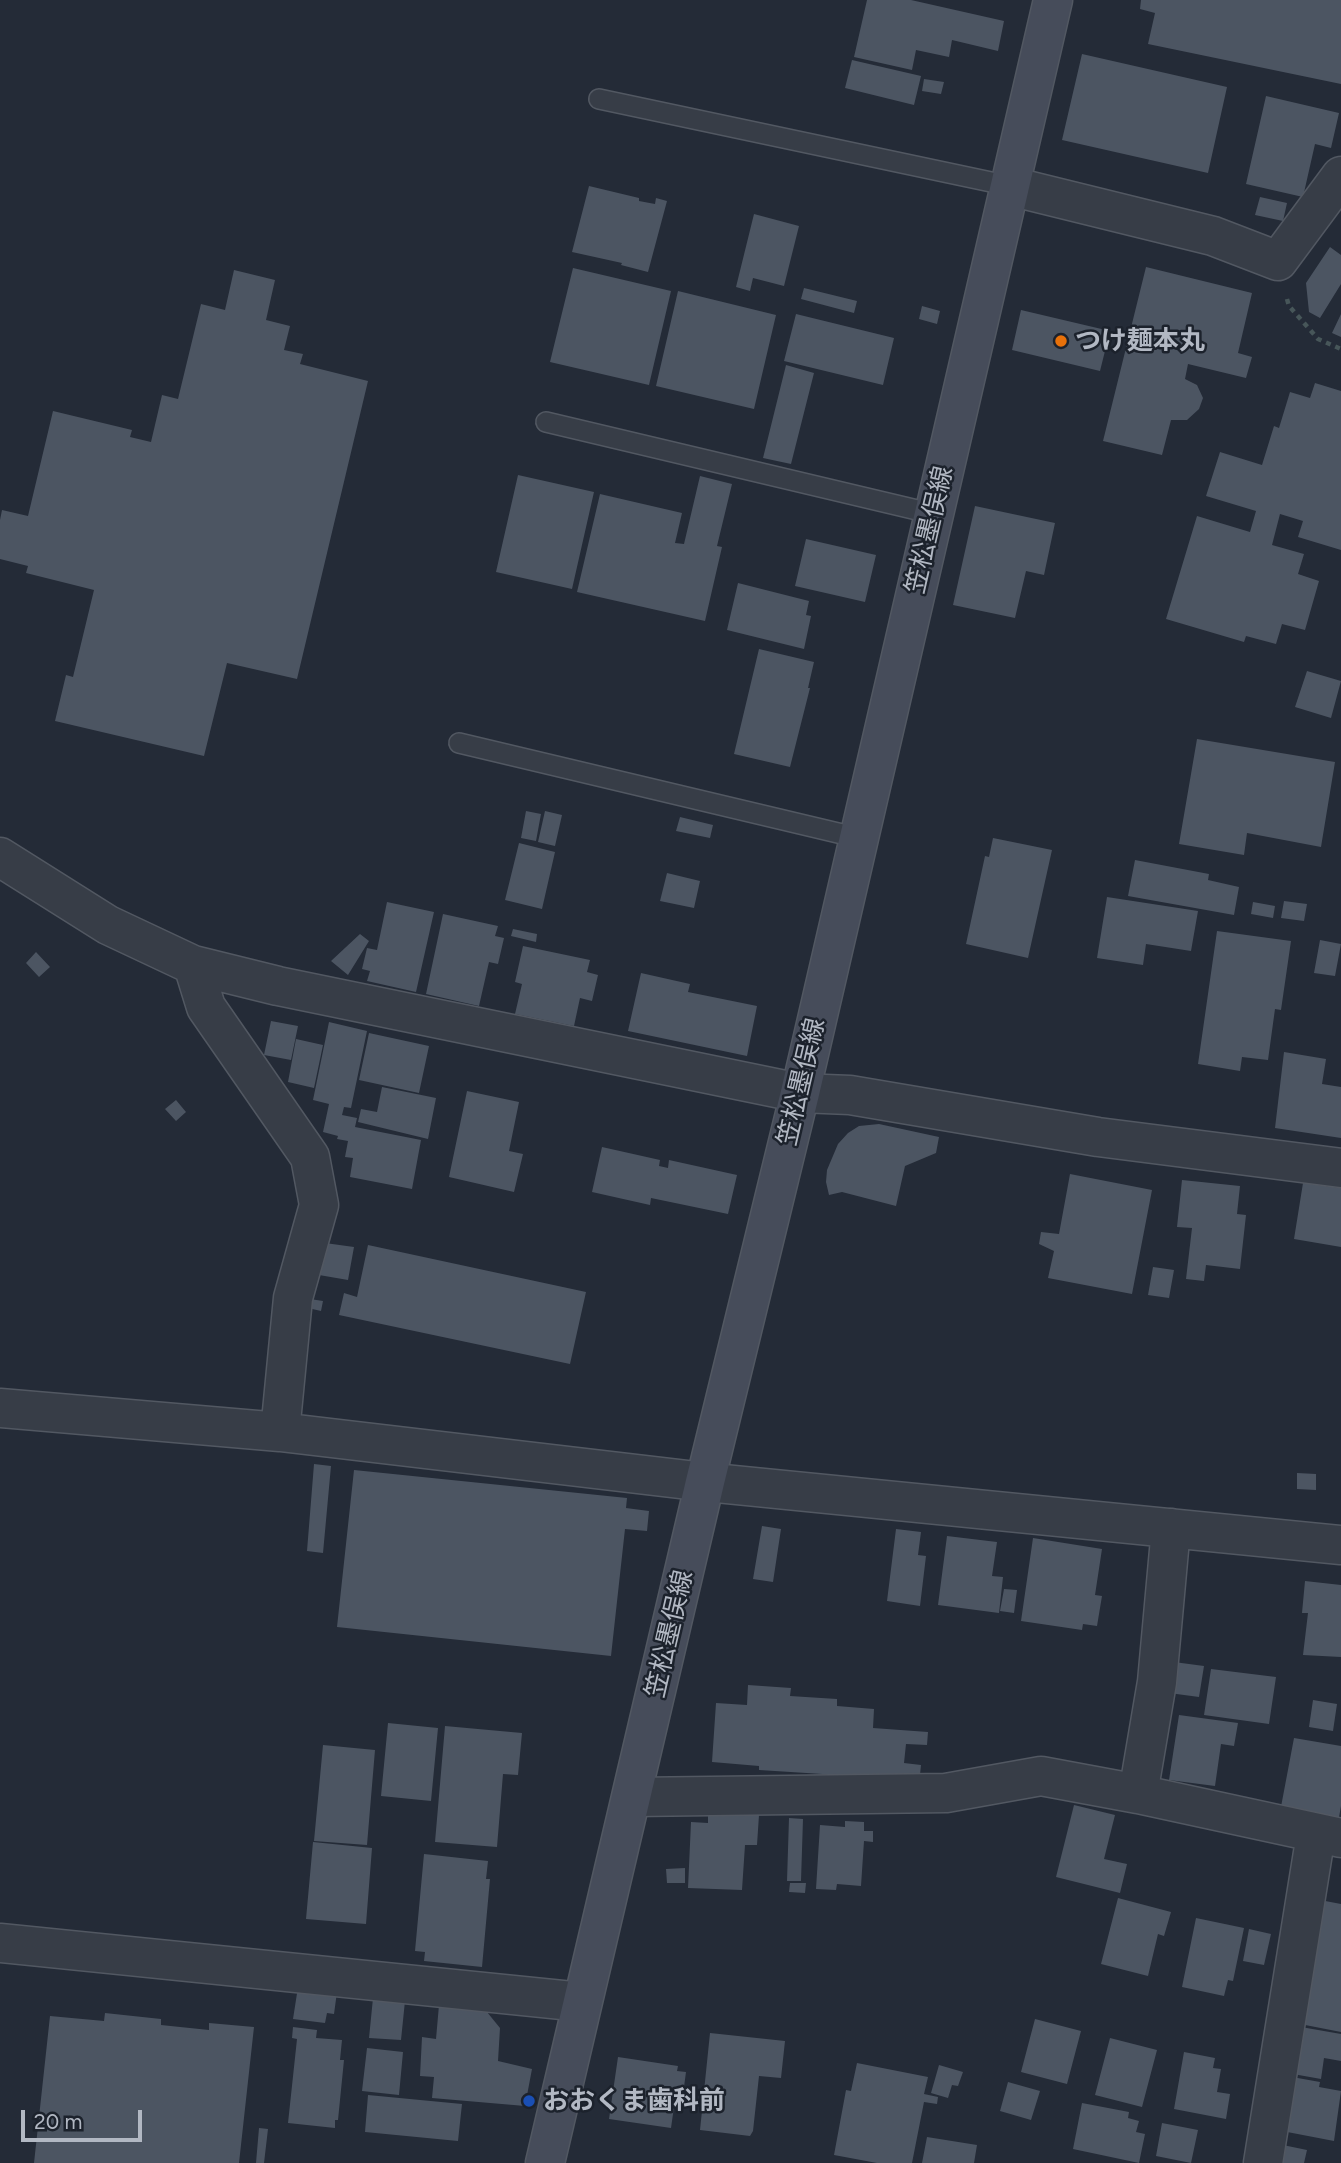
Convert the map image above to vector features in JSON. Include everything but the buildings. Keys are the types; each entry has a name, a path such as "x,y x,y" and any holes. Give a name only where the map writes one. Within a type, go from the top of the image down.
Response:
{"main road":[{"name":"笠松墨俣線","path":"545,2163 705,1482 800,1093 1053,0"}],"street":[{"path":"1010,186 1213,236 1278,261 1341,176"},
{"path":"0,857 108,925 193,964 278,986 800,1093 850,1095 1098,1138 1341,1168"},
{"path":"193,964 206,1007 310,1157 319,1205 293,1298 280,1432"},
{"path":"0,1408 280,1432 705,1482 1341,1545"},
{"path":"1138,1794 1157,1682 1171,1528"},
{"path":"632,1797 946,1793 1041,1776 1138,1794 1328,1836 1262,2163"},
{"path":"0,1943 582,2002"}],"lane":[{"path":"599,99 1010,186"},
{"path":"547,422 934,514"},
{"path":"458,743 859,838"}],"path":[{"path":"1278,261 1289,306 1318,339 1341,349"}],"place":[{"name":"つけ麺本丸","path":"1061,341"},
{"name":"おおくま歯科前","path":"529,2101"}]}
